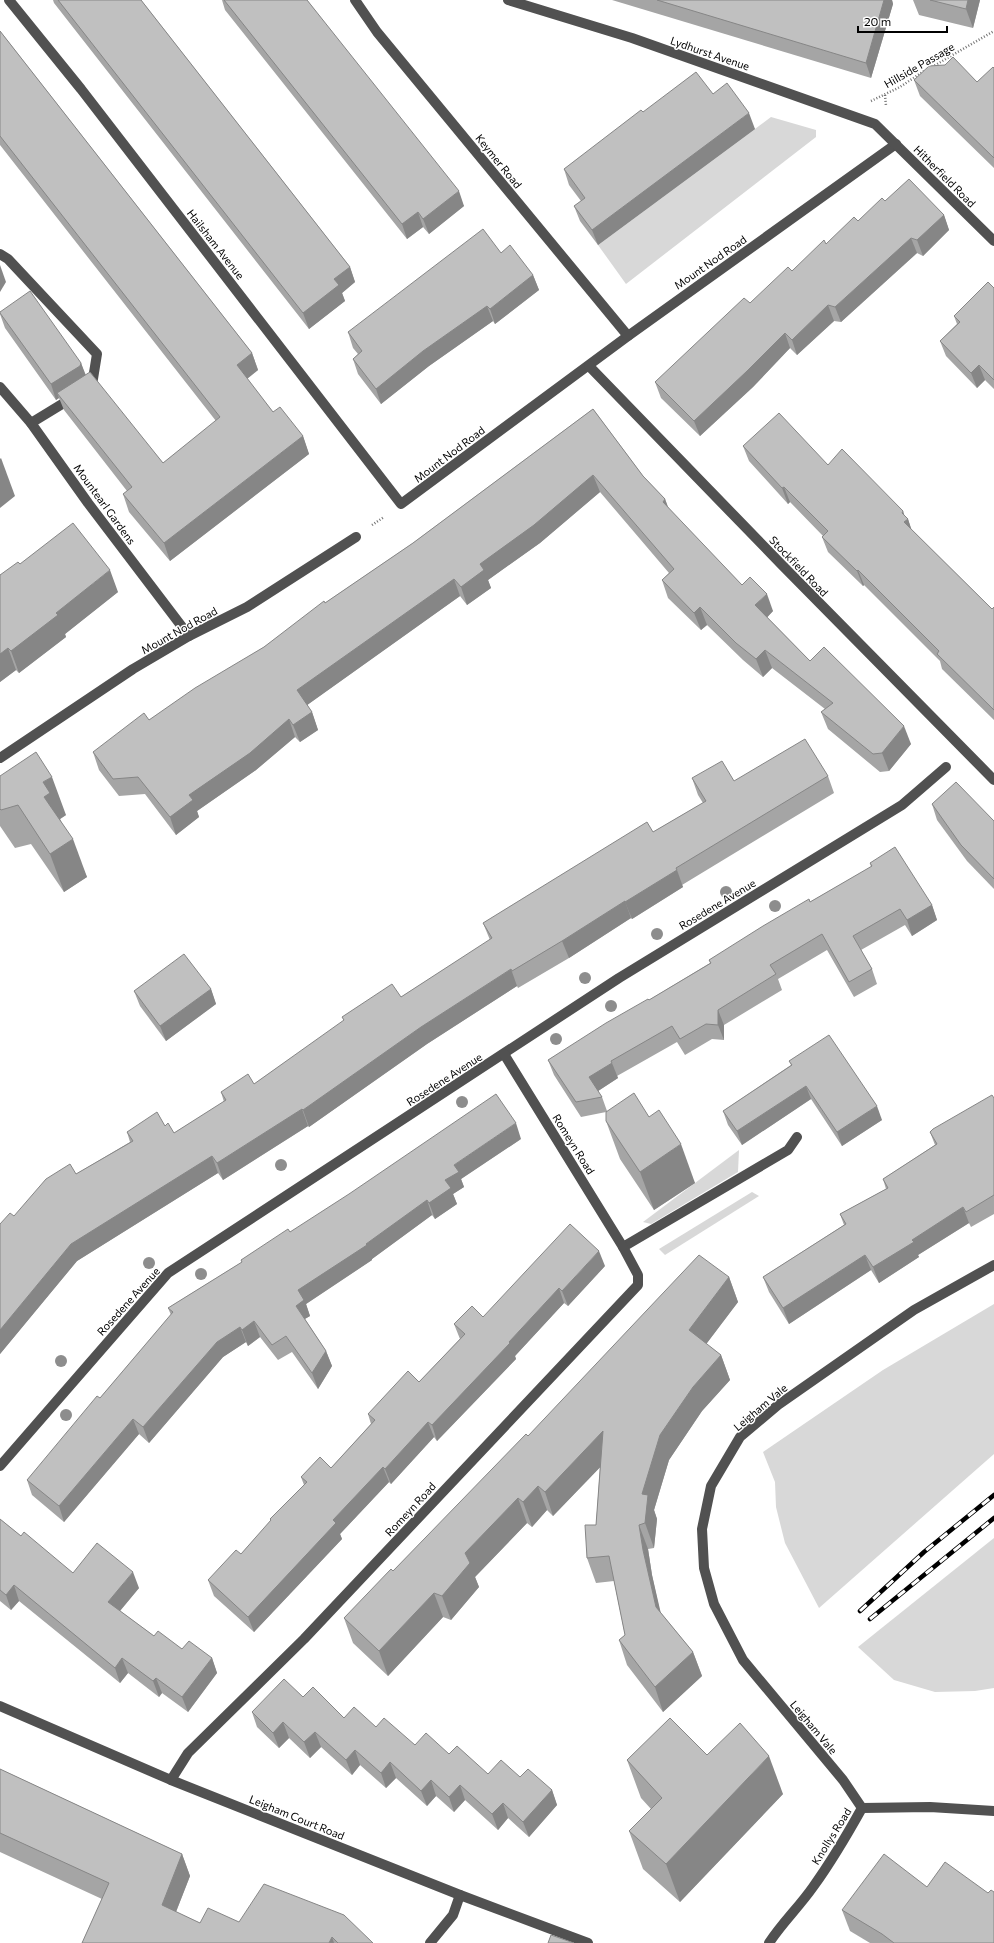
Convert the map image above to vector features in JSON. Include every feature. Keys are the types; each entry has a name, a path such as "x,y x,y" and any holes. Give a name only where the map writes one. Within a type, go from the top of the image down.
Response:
{"street":[{"name":"Hailsham Avenue","path":"9,0 86,95 401,504"},
{"name":"Keymer Road","path":"355,0 377,32 628,336"},
{"name":"Lydhurst Avenue","path":"508,0 632,38 852,115 874,124 896,144"},
{"name":"Mount Nod Road","path":"401,504 628,336 896,144"},
{"name":"Hitherfield Road","path":"896,144 994,241"},
{"path":"0,254 8,259 97,354 92,385 31,423"},
{"name":"Stockfield Road","path":"589,366 792,576 994,780"},
{"name":"Mountearl Gardens","path":"0,387 31,423 88,503 189,636"},
{"name":"Mount Nod Road","path":"0,758 133,670 189,636 247,607 356,537"},
{"name":"Rosedene Avenue","path":"0,1465 168,1273 619,978 902,805 946,766"},
{"name":"Romeyn Road","path":"171,1780 188,1753 304,1639 638,1285 638,1275 623,1247 504,1054"},
{"path":"623,1247 788,1150 797,1137"},
{"name":"Leigham Vale","path":"862,1808 843,1780 743,1660 714,1604 704,1568 702,1529 711,1486 740,1437 778,1405 914,1310 994,1265"},
{"name":"Leigham Court Road","path":"0,1706 171,1780 460,1895 588,1943"},
{"name":"Knollys Road","path":"768,1943 782,1923 812,1889 841,1846 862,1808 930,1807 994,1811"},
{"path":"430,1943 453,1915 460,1895"}],"path":[{"name":"Hillside Passage","path":"873,99 900,87 994,31"},
{"path":"356,537 401,504"}],"shaded area":[{"path":"771,117 816,130 816,137 626,284 598,245"},
{"path":"739,1150 738,1172 651,1224 643,1222"},
{"path":"752,1192 759,1196 665,1255 659,1249"},
{"path":"994,1304 994,1454 819,1608 785,1543 776,1507 775,1482 763,1452 883,1370"},
{"path":"994,1538 994,1688 975,1691 935,1692 894,1680 858,1647"}],"building":[{"path":"58,0 141,0 350,267 334,279 339,285 303,313"},
{"path":"224,0 307,0 459,191 423,219 418,212 402,224"},
{"path":"657,0 884,0 866,63"},
{"path":"930,0 968,0 966,9"},
{"path":"0,31 252,353 237,365 273,412 280,407 303,436 164,543 123,494 132,487 57,393 90,372 163,463 220,417 0,136"},
{"path":"953,57 977,82 993,67 994,68 994,158 914,80 929,66 945,65"},
{"path":"696,72 713,94 727,83 749,113 592,230 574,206 585,198 564,169 641,110 643,112"},
{"path":"909,179 944,215 917,240 911,238 835,307 828,305 792,340 785,333 694,421 655,382 744,298 750,303 788,267 792,271 824,240 826,244 854,217 858,221 882,198 885,201"},
{"path":"483,229 501,253 510,245 533,275 490,309 487,306 423,351 376,389 353,359 362,351 348,332"},
{"path":"988,282 994,288 994,380 979,365 971,373 940,341 960,322 954,316"},
{"path":"30,291 81,363 80,366 51,384 0,313"},
{"path":"593,409 643,476 665,499 663,502 742,585 750,577 767,594 755,605 810,661 824,647 904,726 882,753 873,754 821,712 833,703 765,650 756,659 736,643 700,607 694,613 662,580 674,569 593,475 534,525 480,564 484,570 461,587 454,579 297,690 312,712 293,725 289,719 250,753 189,795 193,800 170,817 138,777 113,779 93,752 144,713 149,720 195,688 264,647 324,601 325,603 413,543"},
{"path":"779,413 828,465 842,449 903,511 902,513 908,519 904,522 992,609 994,607 994,710 937,654 939,651 858,570 857,571 822,537 828,531 784,487 782,488 743,446"},
{"path":"73,523 110,570 56,613 58,615 11,651 8,648 0,654 0,575 18,562 20,564"},
{"path":"805,739 828,776 676,868 677,870 562,941 512,971 511,969 421,1027 303,1110 302,1109 217,1163 212,1156 71,1244 0,1330 0,1224 10,1213 14,1216 46,1179 70,1164 76,1174 133,1141 127,1132 157,1112 165,1126 168,1123 174,1133 226,1100 221,1092 248,1074 254,1084 344,1020 342,1017 392,984 401,997 492,938 483,923 647,822 653,832 706,801 692,778 722,761 734,781"},
{"path":"36,752 52,777 43,782 50,793 44,797 73,839 50,854 18,805 0,809 0,776"},
{"path":"956,782 994,821 994,879 961,845 932,804"},
{"path":"895,847 932,905 907,920 900,909 853,936 872,969 849,982 822,934 770,965 776,974 718,1010 718,1025 706,1024 680,1039 672,1026 611,1061 612,1063 589,1077 602,1097 576,1102 548,1060 606,1023 648,999 649,1000 711,963 709,960 763,926 809,899 810,902 872,866 870,863"},
{"path":"184,954 211,989 160,1026 134,991"},
{"path":"829,1035 877,1106 837,1132 806,1086 737,1131 723,1111 792,1065 789,1061"},
{"path":"634,1093 649,1117 659,1110 681,1144 640,1172 606,1121 606,1112"},
{"path":"496,1094 516,1123 454,1165 459,1172 445,1180 451,1188 429,1203 427,1200 366,1244 367,1245 298,1290 304,1300 296,1306 326,1351 312,1373 286,1336 272,1345 254,1321 242,1330 240,1327 217,1342 143,1427 133,1419 59,1506 27,1480 97,1396 100,1398 173,1312 168,1308 242,1262 241,1260 288,1229 290,1232 349,1194"},
{"path":"992,1095 994,1098 994,1195 966,1212 963,1207 912,1240 914,1242 873,1267 865,1255 783,1308 763,1277 846,1224 840,1214 888,1188 883,1179 937,1144 930,1132 933,1129"},
{"path":"570,1224 599,1251 562,1291 559,1288 509,1342 510,1343 432,1425 428,1422 385,1469 383,1467 333,1520 336,1523 248,1617 208,1580 236,1550 241,1554 271,1520 270,1519 307,1482 301,1477 320,1457 331,1468 375,1420 368,1414 408,1371 419,1382 465,1334 454,1324 472,1306 483,1317"},
{"path":"699,1255 729,1277 689,1330 721,1355 693,1387 660,1435 642,1494 648,1495 645,1523 639,1525 656,1607 693,1652 655,1687 619,1640 625,1635 609,1556 587,1558 585,1525 596,1525 603,1431 545,1492 538,1486 523,1502 518,1498 465,1553 470,1563 442,1596 434,1593 379,1651 344,1618 391,1569 393,1571 526,1434 528,1436"},
{"path":"0,1519 21,1536 24,1532 73,1573 97,1543 133,1572 108,1602 154,1636 158,1631 182,1649 189,1641 212,1658 182,1697 156,1678 153,1681 122,1658 115,1668 14,1585 6,1595 0,1590"},
{"path":"284,1679 303,1697 313,1687 344,1718 354,1707 376,1727 384,1718 415,1745 426,1733 449,1754 457,1746 488,1774 501,1760 520,1777 528,1769 552,1790 523,1822 503,1803 492,1814 460,1785 449,1797 431,1780 421,1791 390,1762 381,1773 355,1750 346,1760 315,1732 304,1742 283,1722 273,1733 252,1712"},
{"path":"670,1718 707,1755 740,1723 769,1756 666,1864 629,1831 662,1798 627,1760"},
{"path":"0,1769 182,1854 162,1905 200,1923 208,1908 239,1922 264,1884 344,1915 373,1943 338,1943 332,1937 329,1943 82,1943 109,1883 0,1833"},
{"path":"884,1854 927,1887 945,1862 988,1893 991,1890 994,1892 994,1943 894,1943 842,1910"},
{"path":"551,1935 574,1943 548,1943"}],"railway":[{"path":"860,1611 924,1552 994,1495"},
{"path":"870,1619 994,1518"}]}
